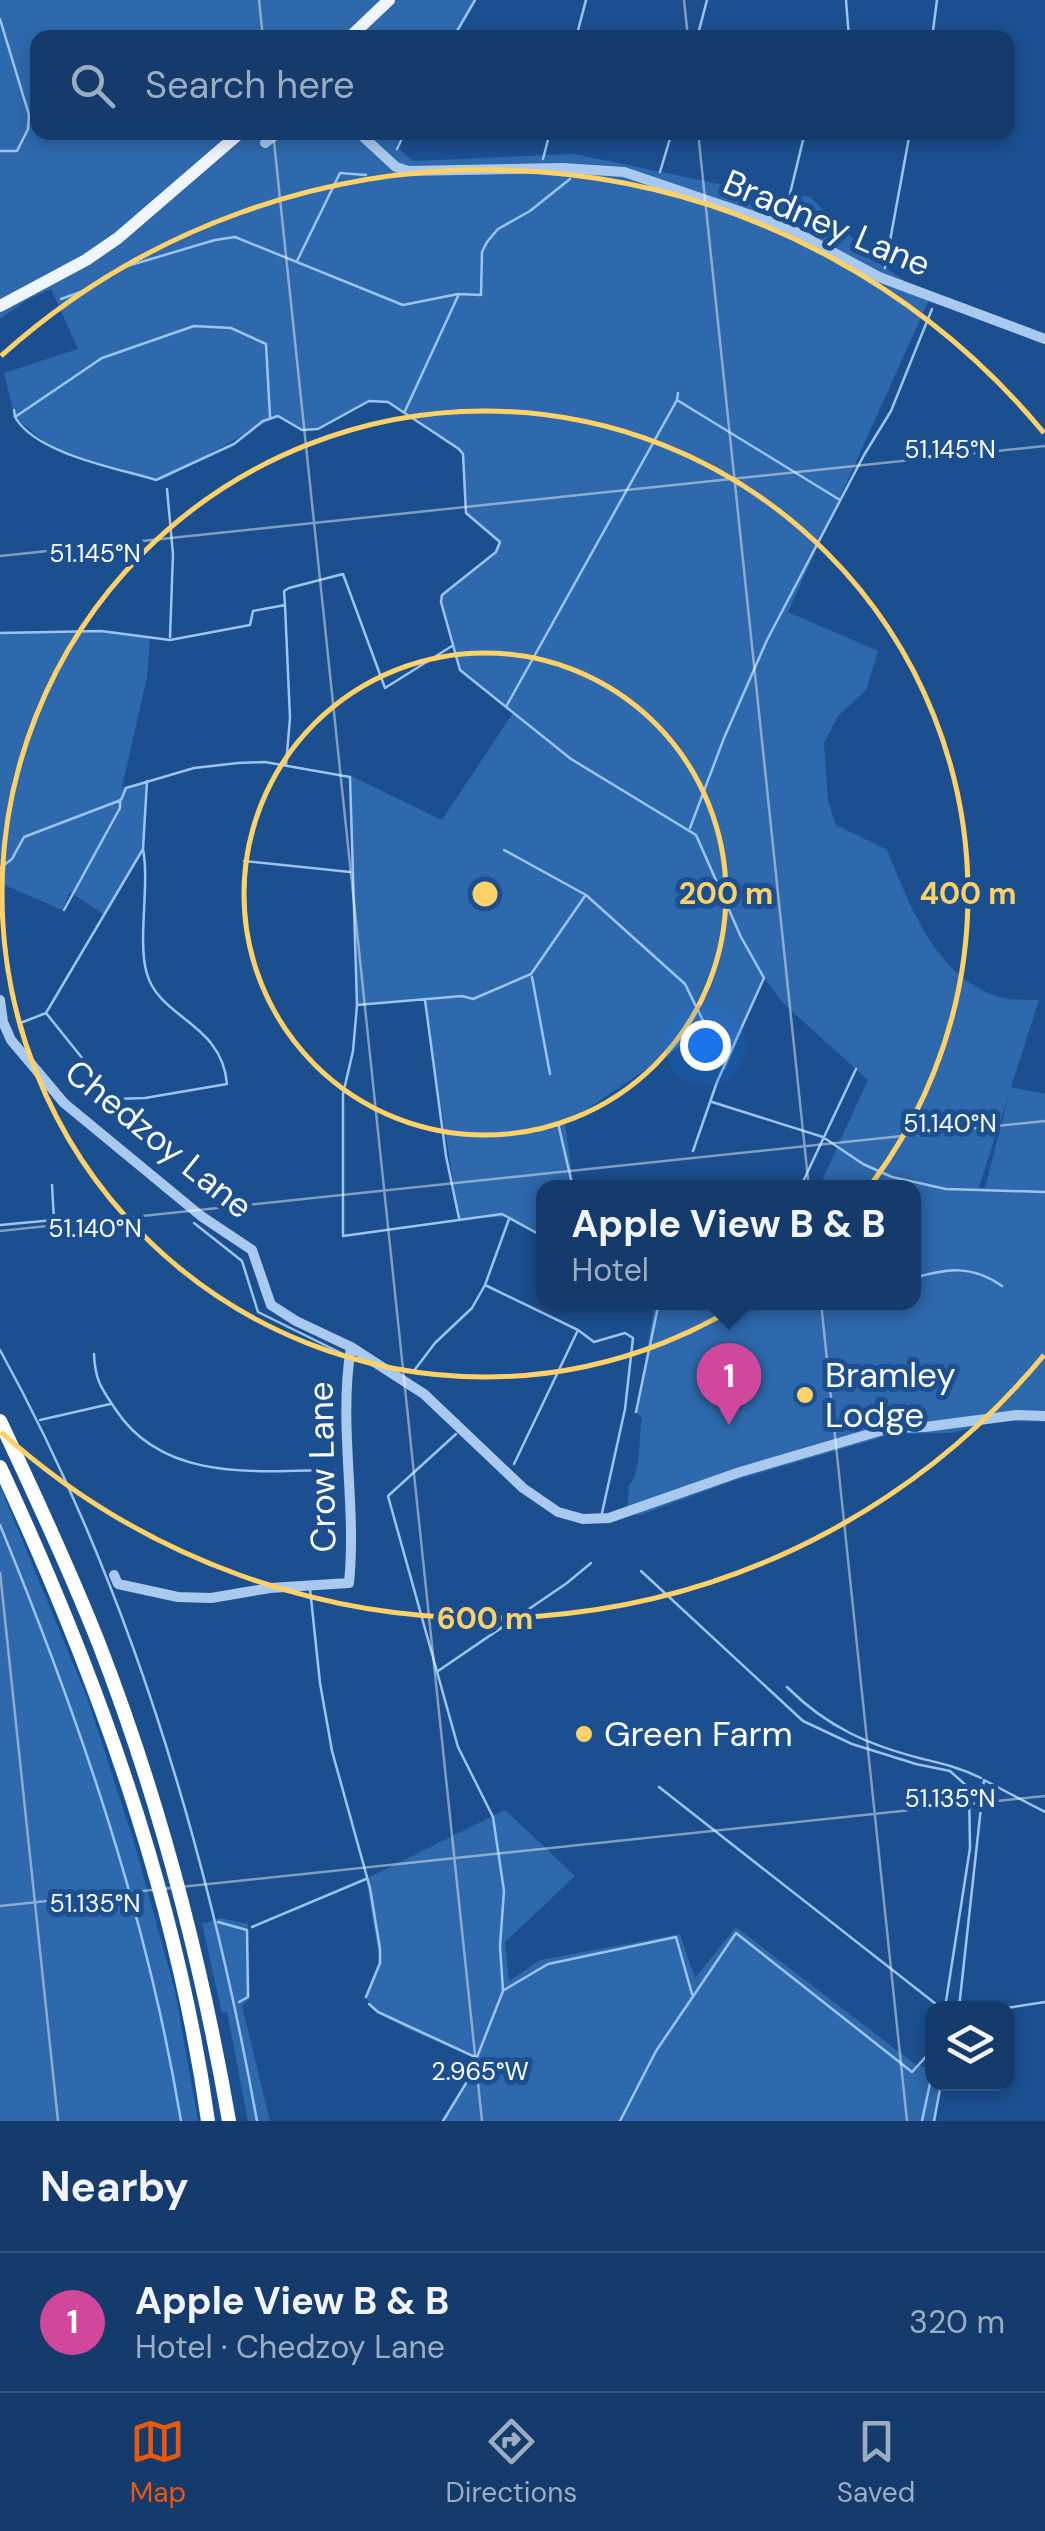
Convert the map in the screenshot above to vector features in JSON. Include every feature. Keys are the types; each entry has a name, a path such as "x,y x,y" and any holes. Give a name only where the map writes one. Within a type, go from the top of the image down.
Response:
{"highway":[{"path":"0,1421 50,1526 100,1647 139,1764 195,1960 228,2121"},
{"path":"0,1466 82,1657 126,1779 172,1942 192,2026 208,2121"}],"main road":[{"path":"357,30 389,0"},
{"path":"0,306 86,260 118,238 232,140"}],"street":[{"path":"265,144 270,140"},
{"name":"Bradney Lane","path":"367,140 396,167 408,170 579,168 624,172 786,227 879,277 1045,339"},
{"name":"Chedzoy Lane","path":"0,1000 11,1040 64,1103 201,1216 252,1250 270,1305 351,1347 424,1394 523,1488 558,1512 582,1518 609,1518 729,1475 890,1428 991,1417 1045,1416"},
{"name":"Crow Lane","path":"114,1575 118,1584 178,1597 210,1598 270,1588 349,1582 352,1548 345,1385 351,1347"}],"shaded area":[{"path":"0,0 475,0 459,30 30,30 30,140 399,140 396,146 413,161 574,154 763,193 810,197 881,265 930,298 788,612 878,651 866,690 838,716 824,743 828,801 836,825 887,850 928,937 958,973 999,997 1039,1000 1011,1087 1045,1094 1045,1422 1000,1421 950,1433 893,1434 733,1481 640,1515 627,1514 629,1485 639,1454 642,1418 636,1412 654,1310 921,1310 921,1180 822,1180 868,1080 784,1004 764,978 725,1071 706,1029 565,1124 573,1180 536,1180 536,1232 510,1217 459,1218 424,999 357,1005 349,775 442,820 513,713 460,670 441,602 442,595 496,552 499,543 466,513 463,454 388,402 369,401 318,429 302,430 277,416 164,479 156,480 52,448 15,417 4,373 78,349 51,289 0,319","holes":["1009,1094 985,1188 979,1187"]},
{"path":"101,631 150,637 147,677 122,787 147,781 143,849 105,915 70,892 62,910 0,883 0,633"},
{"path":"0,1486 88,1700 134,1842 175,1991 198,2121 0,2121"},
{"path":"505,1810 575,1876 505,1942 509,1981 540,1960 680,1934 695,1978 736,1927 916,2065 925,2067 925,2091 940,2091 935,2119 938,2121 443,2121 470,2076 476,2058 384,2016 366,1997 380,1963 366,1879"},
{"path":"221,1918 248,1924 250,1998 242,2006 270,2121 248,2121 227,2012 222,2013 202,1924"}],"waterway":[{"path":"458,30 475,0"},
{"path":"578,30 586,0"},
{"path":"699,30 707,0"},
{"path":"846,0 848,30"},
{"path":"933,30 937,0"},
{"path":"0,19 29,115 28,129 17,151 0,151"},
{"path":"397,149 401,140"},
{"path":"543,159 548,140"},
{"path":"660,172 670,140"},
{"path":"758,199 789,198 803,140"},
{"path":"885,268 909,140"},
{"path":"297,261 340,173 366,175"},
{"path":"61,299 86,290 124,267 235,237 403,305 458,294 481,295 482,252 487,242 498,229 530,211 570,179"},
{"path":"405,411 458,296"},
{"path":"690,828 767,640 891,411 932,309"},
{"path":"14,410 15,417 102,358 194,326 231,328 266,344 270,417"},
{"path":"678,393 677,400 840,500"},
{"path":"507,705 677,400"},
{"path":"15,417 25,430 59,450 156,480 234,444 263,421 278,416 302,430 318,429 369,401 388,402 459,449 463,454 466,513 500,542 496,552 442,595 460,670 571,759 696,835 741,937 764,978 717,1082 693,1151"},
{"path":"167,489 173,554 170,637"},
{"path":"0,633 101,631 170,640 250,625 253,611 285,605 284,591 289,588 343,574 385,688 452,646"},
{"path":"285,605 290,718 286,765"},
{"path":"0,868 12,859 24,837 121,800 126,788 194,768 265,762 350,777 357,1005 353,1051 343,1094 343,1234"},
{"path":"23,1022 46,1013 143,849 147,781"},
{"path":"64,910 120,808 120,800"},
{"path":"46,1013 115,1099 227,1084 214,1047 164,1002 147,974 143,946 143,849"},
{"path":"504,850 586,895 685,984 720,1055"},
{"path":"244,861 350,872"},
{"path":"357,1005 462,996 473,999 531,974 585,896"},
{"path":"532,977 550,1074"},
{"path":"425,1000 446,1156 459,1218"},
{"path":"804,1180 856,1069"},
{"path":"712,1102 823,1137 863,1164 906,1180"},
{"path":"558,1123 571,1180"},
{"path":"921,1183 946,1189 1045,1192"},
{"path":"0,1225 54,1220 52,1185"},
{"path":"343,1236 502,1214 536,1233"},
{"path":"413,1372 435,1343 472,1308 485,1285 509,1219"},
{"path":"194,1223 242,1261 258,1312 343,1354"},
{"path":"921,1276 960,1270 980,1274 1002,1286"},
{"path":"485,1285 536,1310"},
{"path":"537,1310 594,1342 625,1333 633,1338 625,1409 602,1513"},
{"path":"636,1412 657,1310"},
{"path":"514,1464 578,1330"},
{"path":"0,1350 89,1533 160,1725 215,1922 257,2121"},
{"path":"94,1354 100,1384 116,1410 136,1434 160,1450 215,1468 335,1470"},
{"path":"40,1420 110,1404"},
{"path":"443,2121 468,2080 503,1991 500,1946 504,1891 493,1817 458,1747 388,1496 456,1434"},
{"path":"0,1525 83,1744 130,1893 167,2044 181,2121"},
{"path":"438,1671 591,1563"},
{"path":"641,1571 803,1721 852,1744 950,1771 969,1788 970,1848 946,2001"},
{"path":"310,1589 332,1751 370,1888 380,1949 380,1963 366,1997"},
{"path":"787,1687 817,1713 849,1733 981,1778"},
{"path":"960,2001 984,1780 1045,1812"},
{"path":"659,1787 932,2001"},
{"path":"252,1927 366,1879"},
{"path":"218,1922 247,1930 248,1997 239,2002"},
{"path":"620,2121 656,2051 736,1933 912,2072 925,2058"},
{"path":"504,1990 548,1964 676,1937 692,1994"},
{"path":"1015,2007 1045,2002"},
{"path":"369,2004 378,2012 475,2057"},
{"path":"922,2121 928,2091"},
{"path":"934,2121 940,2091"}],"place":[{"name":"Bramley Lodge","path":"805,1395"},
{"name":"Apple View B & B","path":"729,1425"},
{"name":"Green Farm","path":"584,1734"}]}
